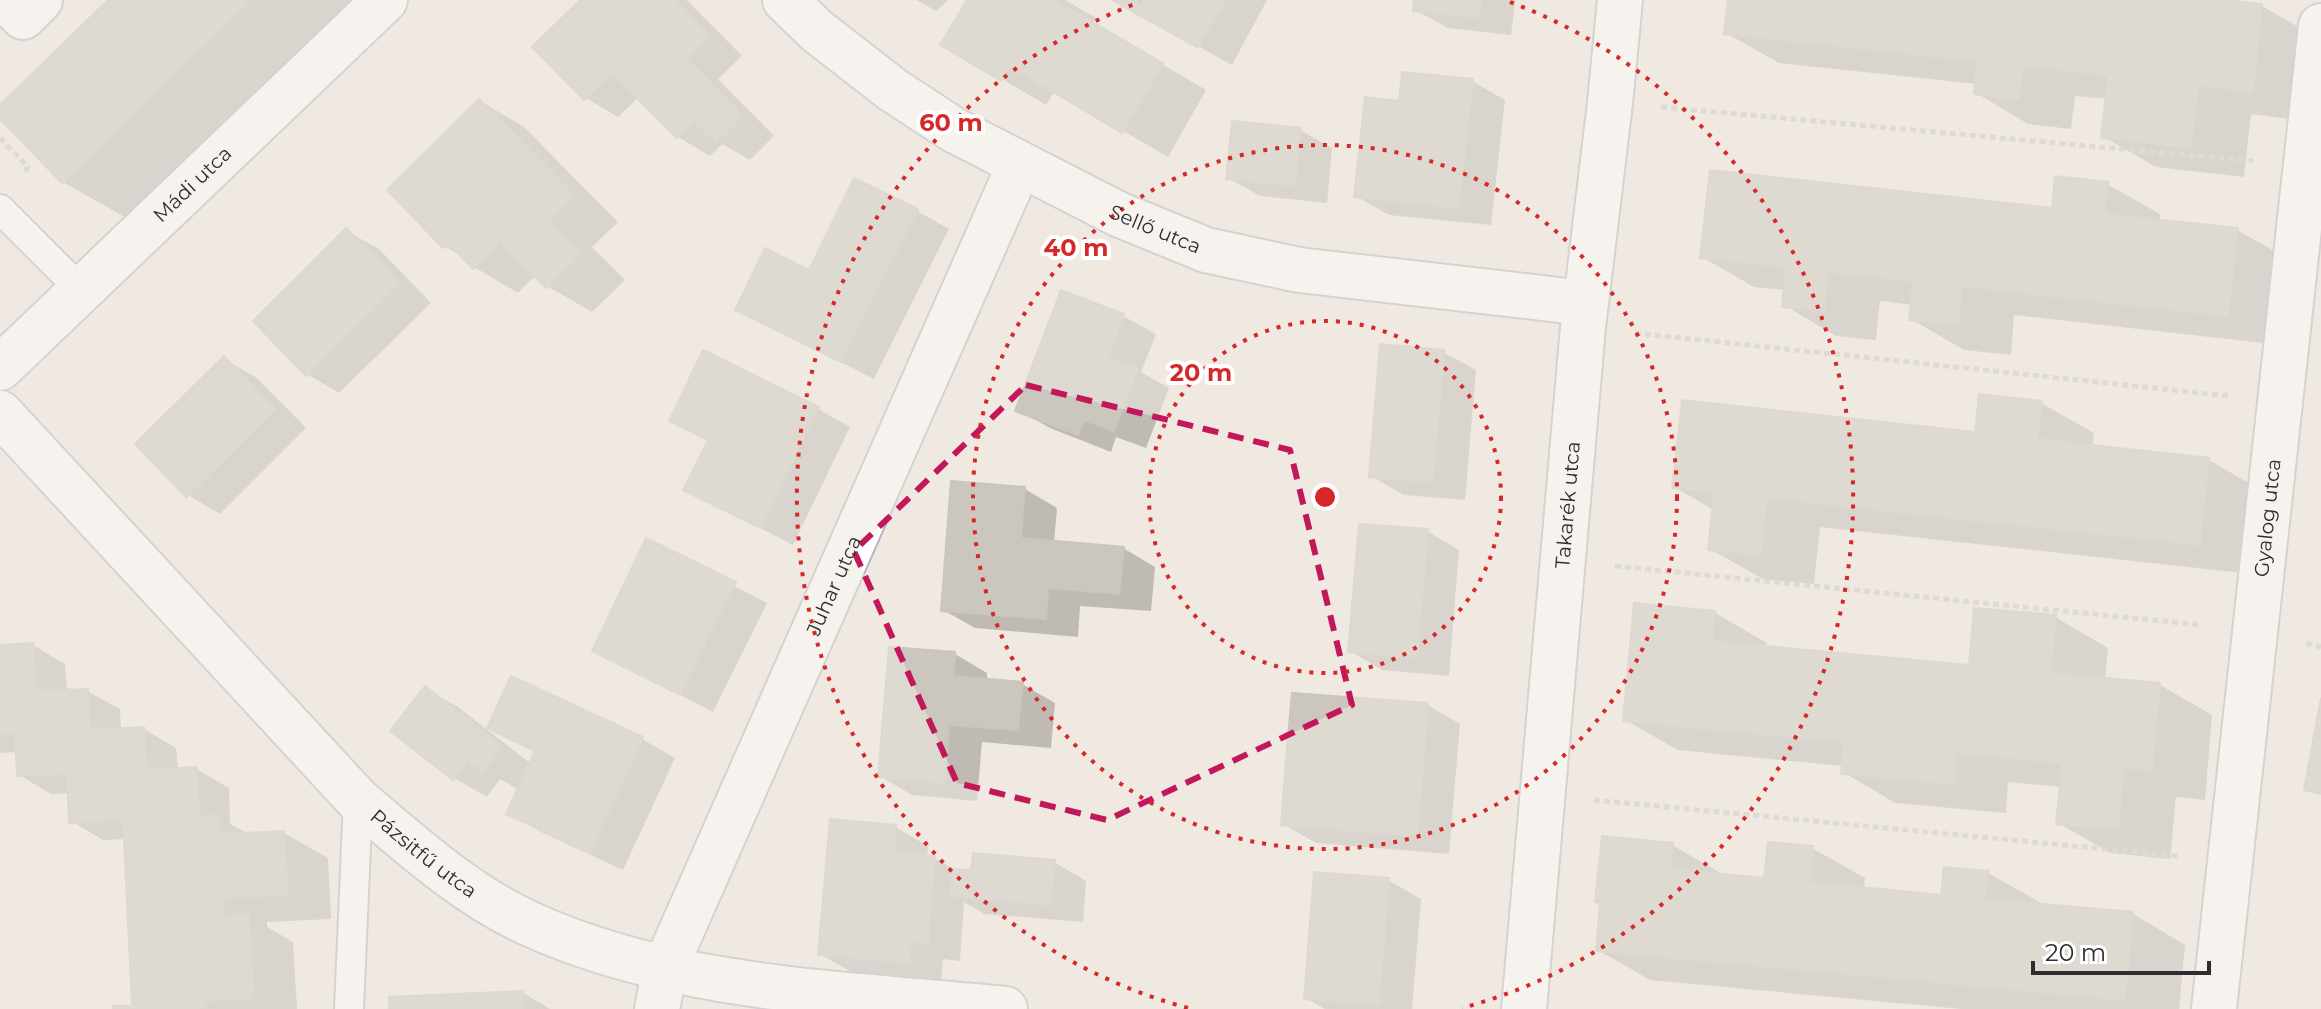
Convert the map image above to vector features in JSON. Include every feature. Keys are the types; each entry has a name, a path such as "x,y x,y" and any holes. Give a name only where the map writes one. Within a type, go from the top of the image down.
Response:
{"street":[{"path":"6,0 23,17 40,0"},
{"name":"Mádi utca","path":"0,368 385,0"},
{"name":"Sellő utca","path":"785,0 817,31 893,90 954,130 1019,166 1118,214 1206,250 1299,270 1584,315"},
{"name":"Takarék utca","path":"1524,1009 1584,315 1620,0"},
{"name":"Gyalog utca","path":"2214,1009 2321,26"},
{"name":"Juhar utca","path":"661,989 1019,166"},
{"name":"Pázsitfű utca","path":"0,413 358,800 467,887 527,923 581,945 661,989 738,982 1005,1009"}],"lane":[{"path":"0,209 82,291"},
{"path":"349,1009 358,800"}],"path":[{"path":"1610,103 2306,165"},
{"path":"0,138 28,167"},
{"path":"1584,315 2281,401"},
{"path":"1563,561 2256,631 2321,647"},
{"path":"1543,795 2231,861"}],"highlighted area":[{"path":"1026,385 1290,450 1352,705 1107,820 957,783 854,551"}],"building":[{"path":"108,0 251,0 62,183 0,119 0,105"},
{"path":"580,0 675,0 680,5 584,100 532,47"},
{"path":"967,0 1054,0 1163,63 1122,133 1010,66 1001,81 940,45"},
{"path":"1112,0 1225,0 1198,48"},
{"path":"1414,0 1481,0 1479,18 1413,11"},
{"path":"1728,0 2225,0 2262,4 2253,92 2199,85 2191,148 2101,138 2108,75 2023,66 2019,100 1974,94 1977,61 1724,34"},
{"path":"680,5 710,36 643,104 612,73"},
{"path":"687,59 743,116 716,143 694,121 677,138 643,104"},
{"path":"1402,72 1473,79 1459,208 1354,197 1365,97 1399,101"},
{"path":"479,99 575,196 549,221 582,253 546,288 500,241 473,269 448,243 443,248 387,190"},
{"path":"1232,121 1301,128 1295,186 1226,179"},
{"path":"1710,170 2052,208 2055,176 2108,182 2104,214 2238,228 2228,316 1962,286 1958,326 1909,320 1913,281 1828,272 1824,311 1782,307 1786,267 1700,258"},
{"path":"854,178 918,209 871,301 809,270"},
{"path":"346,228 400,283 306,376 253,321"},
{"path":"765,248 871,301 841,362 735,310"},
{"path":"1061,290 1124,314 1108,357 1138,368 1114,431 1084,420 1078,435 1015,411"},
{"path":"1380,344 1444,350 1433,482 1369,477"},
{"path":"703,350 819,407 760,528 683,490 708,440 669,421"},
{"path":"224,356 275,409 186,497 135,444"},
{"path":"1979,394 2042,401 2037,439 2209,458 2200,545 1767,498 1761,555 1708,550 1714,492 1672,488 1682,400 1975,432"},
{"path":"951,481 1025,487 1021,538 1124,547 1119,594 1048,588 1046,619 941,611"},
{"path":"1359,524 1428,529 1417,658 1348,652"},
{"path":"646,538 736,582 680,695 592,651"},
{"path":"1634,603 1715,611 1712,641 1969,665 1974,608 2056,615 2051,673 2160,683 2152,771 2124,768 2118,830 2056,824 2062,763 1956,753 1954,784 1841,774 1844,742 1623,721"},
{"path":"33,643 36,691 0,692 0,645"},
{"path":"889,647 955,652 954,676 1023,682 1018,730 949,725 945,783 878,777"},
{"path":"511,676 643,737 590,853 506,814 535,751 487,728"},
{"path":"425,686 502,746 483,772 468,760 453,780 390,731"},
{"path":"88,689 90,730 0,734 0,692"},
{"path":"1292,693 1428,703 1423,770 1286,759"},
{"path":"2321,698 2321,794 2304,790"},
{"path":"144,727 147,770 17,776 15,734"},
{"path":"1286,759 1423,770 1417,836 1281,825"},
{"path":"197,767 199,816 69,823 67,774"},
{"path":"219,815 220,834 284,831 288,895 223,898 224,915 249,914 254,998 132,1005 123,820"},
{"path":"830,819 896,825 894,852 935,856 928,943 911,941 909,963 818,955"},
{"path":"1602,836 1673,843 1670,869 1764,878 1768,842 1813,846 1810,882 1941,895 1944,867 1989,871 1985,899 2133,912 2125,1000 1596,951 1600,903 1595,902"},
{"path":"973,853 1055,860 1051,905 950,896 952,869 971,870"},
{"path":"1314,872 1389,878 1379,1005 1304,999"},
{"path":"523,991 524,1009 389,1009 389,997"},
{"path":"206,1001 206,1009 113,1009 113,1006"}]}
